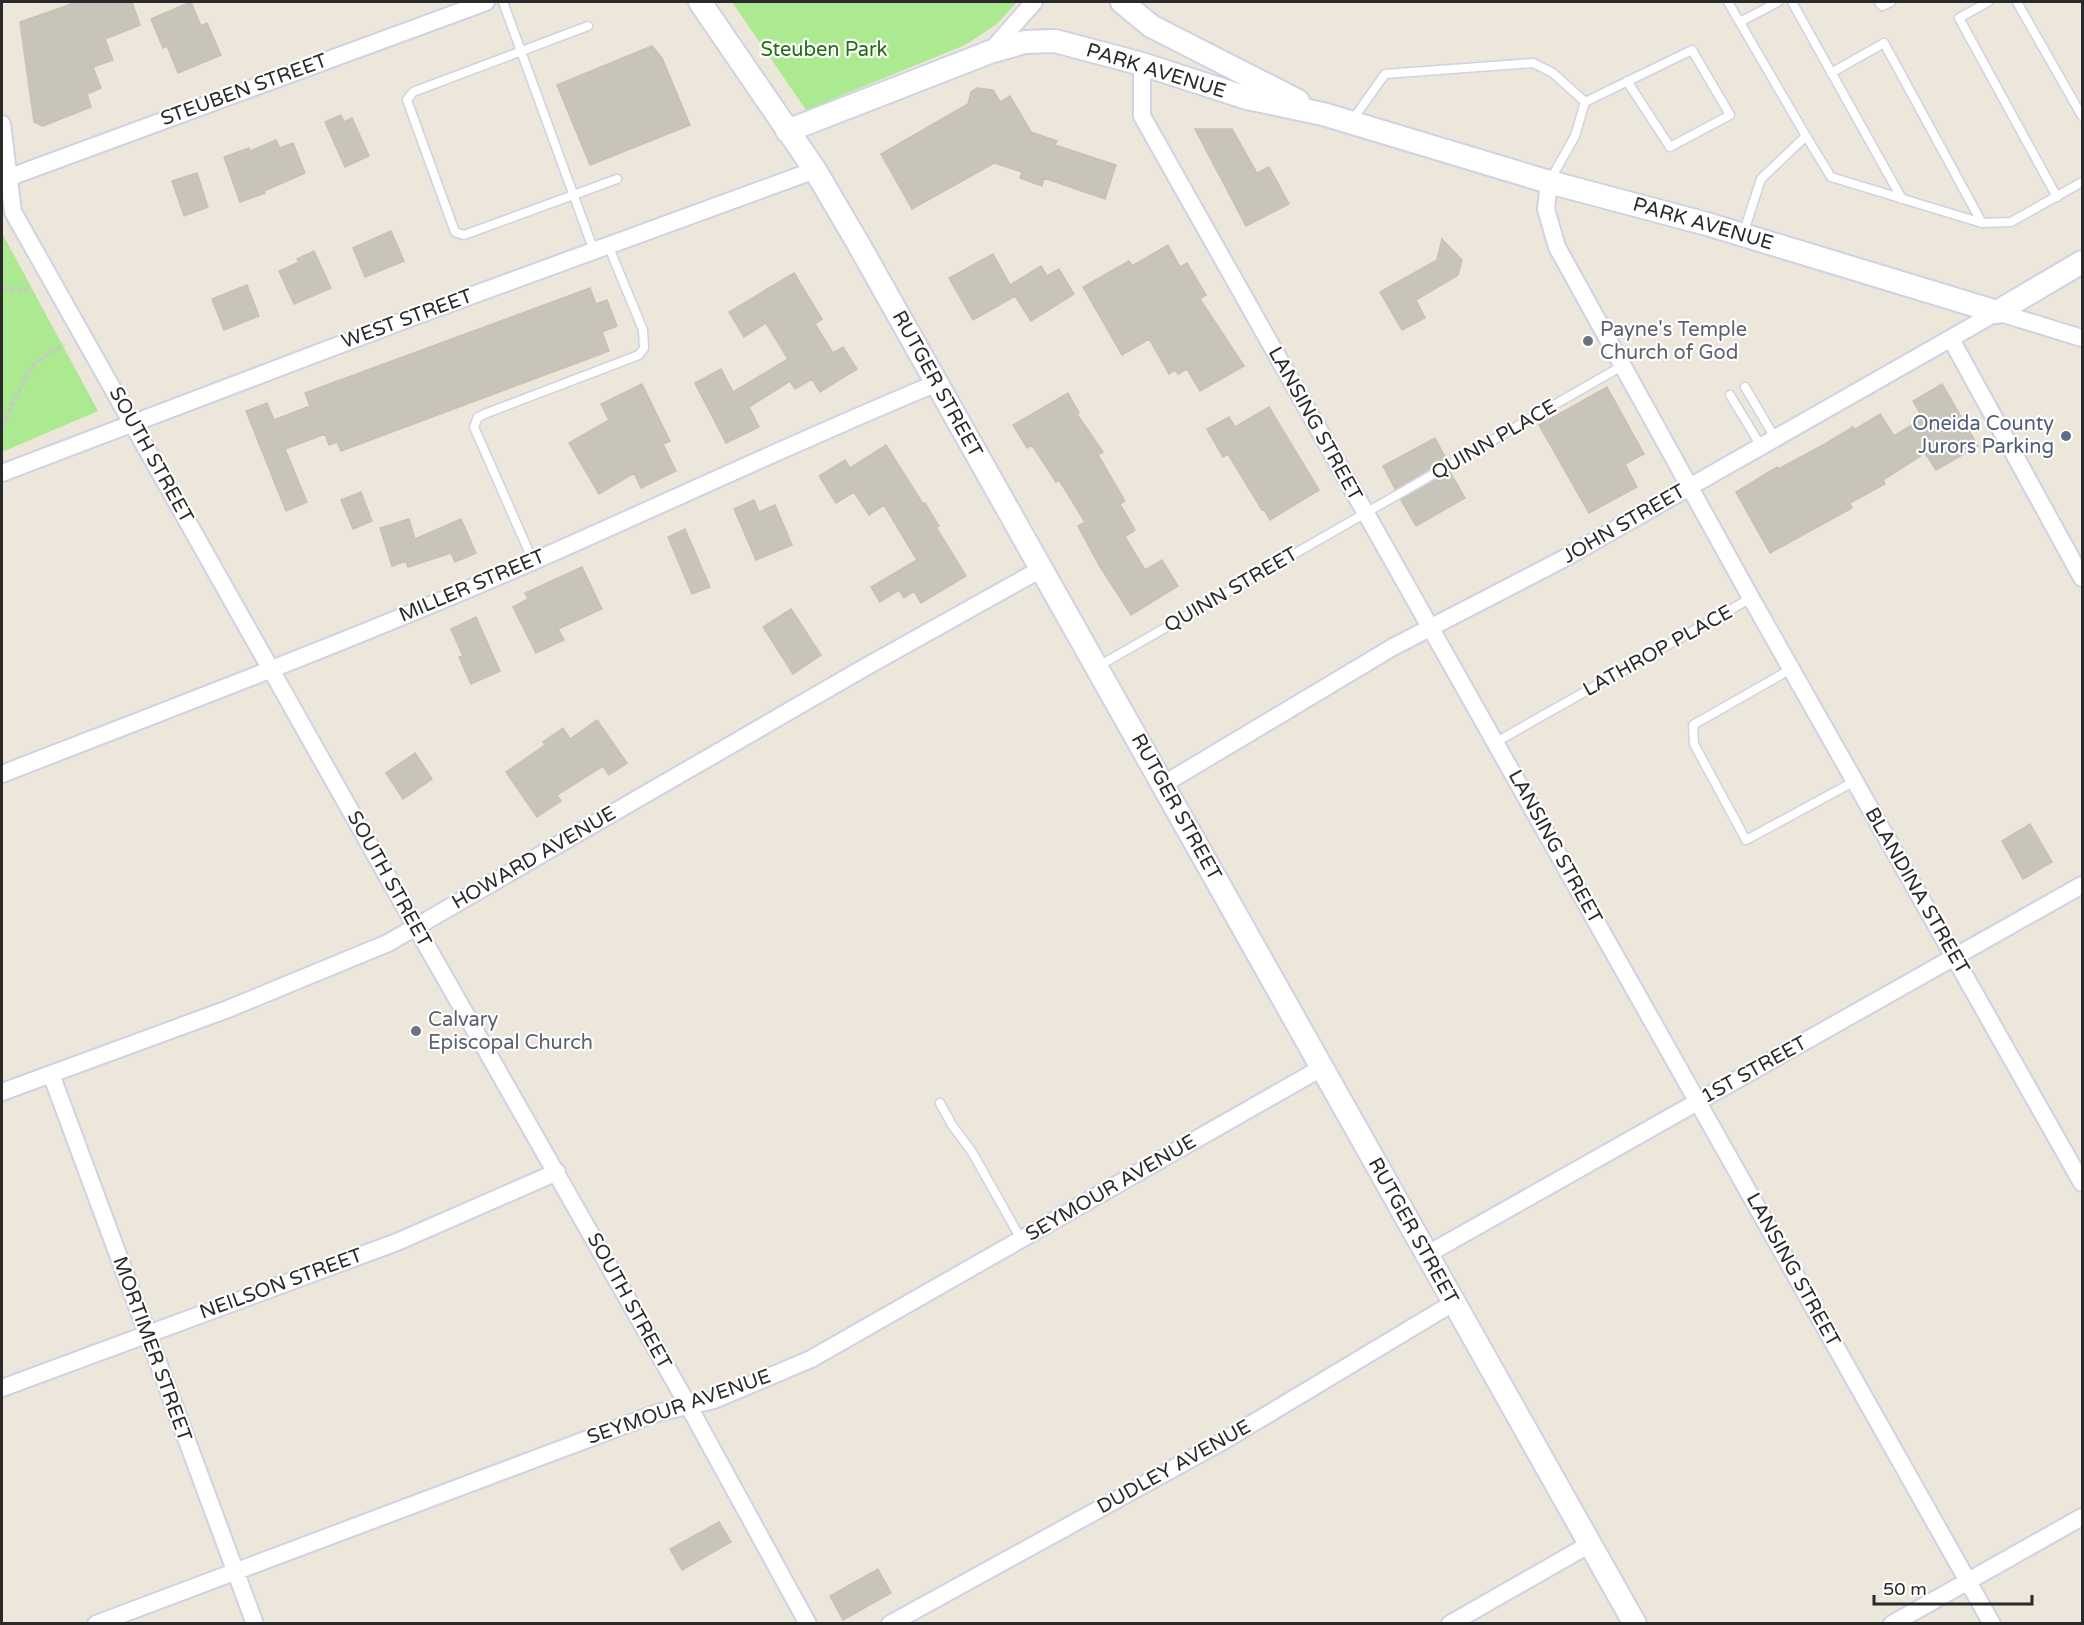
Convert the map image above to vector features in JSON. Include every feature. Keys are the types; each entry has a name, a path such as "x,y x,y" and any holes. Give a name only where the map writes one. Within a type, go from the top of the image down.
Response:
{"street":[{"name":"STEUBEN STREET","path":"5,178 486,2"},
{"name":"RUTGER STREET","path":"700,2 814,170 937,383 1635,1623"},
{"path":"787,131 990,52 1034,2"},
{"name":"PARK AVENUE","path":"1122,2 1151,26 1323,114"},
{"name":"PARK AVENUE","path":"990,52 1025,42 1055,41 1142,64 1247,98 1323,114 1549,182 1743,235 2082,338"},
{"name":"LANSING STREET","path":"1142,64 1142,117 1992,1623"},
{"name":"SOUTH STREET","path":"2,124 5,178 14,212 416,927 557,1172 808,1623"},
{"name":"WEST STREET","path":"2,473 410,318 814,170"},
{"path":"1549,182 1546,209 1557,246 1690,487"},
{"name":"JOHN STREET","path":"1164,784 1393,647 1563,559 2082,262"},
{"path":"1951,339 2082,578"},
{"name":"MILLER STREET","path":"2,774 271,669 533,561 822,431 937,383"},
{"name":"LATHROP PLACE","path":"1690,487 1751,598"},
{"name":"HOWARD AVENUE","path":"2,1092 228,1009 388,943 831,687 1041,569"},
{"name":"BLANDINA STREET","path":"1751,598 2082,1183"},
{"name":"1ST STREET","path":"1426,1255 2082,885"},
{"name":"SEYMOUR AVENUE","path":"96,1623 657,1413 714,1400 811,1359 1323,1067"},
{"name":"MORTIMER STREET","path":"51,1074 255,1623"},
{"name":"NEILSON STREET","path":"2,1388 397,1242 557,1172"},
{"name":"DUDLEY AVENUE","path":"890,1623 1225,1440 1453,1303"},
{"path":"1892,1623 2082,1516"},
{"path":"1450,1623 1590,1544"}],"lane":[{"path":"503,2 574,196 643,330 644,348 639,355 478,417 474,427 533,561"},
{"path":"1728,2 1831,177 1982,223 2011,222 2082,182"},
{"path":"1740,22 1778,2"},
{"path":"1792,2 1902,199"},
{"path":"1879,2 1882,6 1891,2"},
{"path":"1988,2 1959,18 2057,197"},
{"path":"2017,2 2082,116"},
{"path":"588,26 413,92 407,100 455,232 464,235 617,179"},
{"path":"1831,73 1884,43 1982,223"},
{"path":"1549,182 1575,136 1585,102 1628,81 1692,50 1730,115 1670,147 1628,81"},
{"path":"1351,122 1385,74 1533,63 1552,73 1585,102"},
{"path":"1743,235 1761,178 1806,136"},
{"name":"QUINN PLACE","path":"1365,513 1622,366"},
{"path":"1745,387 1768,442"},
{"path":"1730,395 1768,442"},
{"name":"QUINN STREET","path":"1097,667 1365,513"},
{"name":"LATHROP PLACE","path":"1496,742 1751,598"},
{"path":"1791,669 1693,725 1694,744 1746,840 1855,781"},
{"path":"940,1103 952,1125 972,1152 1021,1239"}],"path":[{"path":"2,288 32,290"},
{"path":"2,426 31,367 64,345"}],"green space":[{"name":"Steuben Park","path":"732,2 1017,2 997,24 965,45 806,110"},
{"path":"2,233 98,411 2,452"}],"building":[{"path":"77,2 132,2 140,25 105,39 113,60 93,67 101,88 87,94 91,107 43,126 34,122 20,22"},
{"path":"191,2 201,26 207,23 221,55 178,73 167,46 163,48 151,19"},
{"path":"652,46 662,58 690,125 590,165 557,85"},
{"path":"977,88 993,90 1000,102 1010,96 1031,132 1057,141 1055,145 1116,165 1105,199 1044,178 1042,186 1020,178 1022,172 994,163 912,209 881,154 968,104 971,92"},
{"path":"341,115 344,122 352,118 369,156 345,167 325,122"},
{"path":"1195,129 1232,129 1257,173 1269,167 1289,204 1246,226"},
{"path":"276,140 280,148 293,143 305,173 264,191 265,193 240,202 224,157 249,148 250,151"},
{"path":"197,173 208,207 184,216 172,181"},
{"path":"391,231 404,261 365,277 353,248"},
{"path":"1442,239 1462,260 1458,275 1416,300 1425,318 1402,330 1380,292 1437,260"},
{"path":"1168,245 1180,267 1187,263 1206,295 1200,299 1244,366 1200,391 1187,369 1178,374 1175,370 1169,374 1149,339 1122,355 1083,287 1129,261 1132,266"},
{"path":"314,251 331,288 294,304 279,271 299,262 297,259"},
{"path":"993,254 1010,285 1041,266 1047,276 1059,269 1074,294 1031,321 1015,296 973,320 949,278"},
{"path":"794,273 822,319 815,324 833,353 843,347 857,369 820,392 812,379 795,389 790,381 749,407 759,427 726,443 695,383 721,369 733,392 788,359 766,323 744,337 729,312"},
{"path":"247,285 259,316 224,330 212,299"},
{"path":"590,288 596,304 607,300 617,326 602,332 609,351 341,451 337,442 329,445 325,434 285,449 307,502 286,511 246,411 267,403 274,420 310,406 305,393"},
{"path":"642,384 670,441 663,444 676,471 641,488 634,473 599,494 569,443 609,420 601,404"},
{"path":"1942,384 1978,446 1936,470 1925,453 1883,480 1885,484 1850,503 1852,508 1770,553 1736,492 1777,467 1778,469 1853,427 1854,430 1880,414 1894,436 1923,418 1913,401"},
{"path":"1607,387 1644,454 1625,464 1637,487 1589,513 1539,425"},
{"path":"1068,393 1079,413 1077,414 1103,452 1098,455 1125,501 1120,504 1135,530 1125,537 1145,570 1162,560 1178,586 1131,615 1099,565 1078,526 1085,522 1059,480 1056,482 1032,445 1027,448 1013,425"},
{"path":"1269,407 1319,490 1270,520 1228,454 1223,457 1207,429 1229,417 1235,427"},
{"path":"1435,438 1446,459 1395,489 1383,466"},
{"path":"886,445 923,504 925,503 939,526 936,527 966,576 921,603 914,591 904,598 899,590 880,602 871,587 917,560 884,505 869,515 854,492 836,503 819,476 845,460 850,468"},
{"path":"1450,472 1465,498 1416,526 1401,500"},
{"path":"361,492 372,521 353,529 341,500"},
{"path":"754,500 759,512 775,505 792,545 756,560 734,509"},
{"path":"409,519 415,539 461,519 476,553 455,562 451,553 408,567 406,561 392,566 380,528"},
{"path":"685,529 710,587 692,594 668,537"},
{"path":"582,567 602,609 558,629 564,640 536,653 513,607 528,599 525,593"},
{"path":"791,609 821,655 793,674 763,627"},
{"path":"476,617 500,671 471,684 459,657 463,656 451,629"},
{"path":"597,720 627,763 609,775 603,766 557,795 561,801 537,817 506,772 545,745 543,742 563,728 570,739"},
{"path":"415,753 432,779 403,799 386,773"},
{"path":"2030,824 2052,862 2023,879 2002,841"},
{"path":"719,1522 731,1542 682,1570 670,1549"},
{"path":"878,1569 891,1593 843,1620 830,1596"}],"place":[{"name":"Payne's Temple Church of God","path":"1588,341"},
{"name":"Oneida County Jurors Parking","path":"2066,436"},
{"name":"Calvary Episcopal Church","path":"416,1031"}]}
